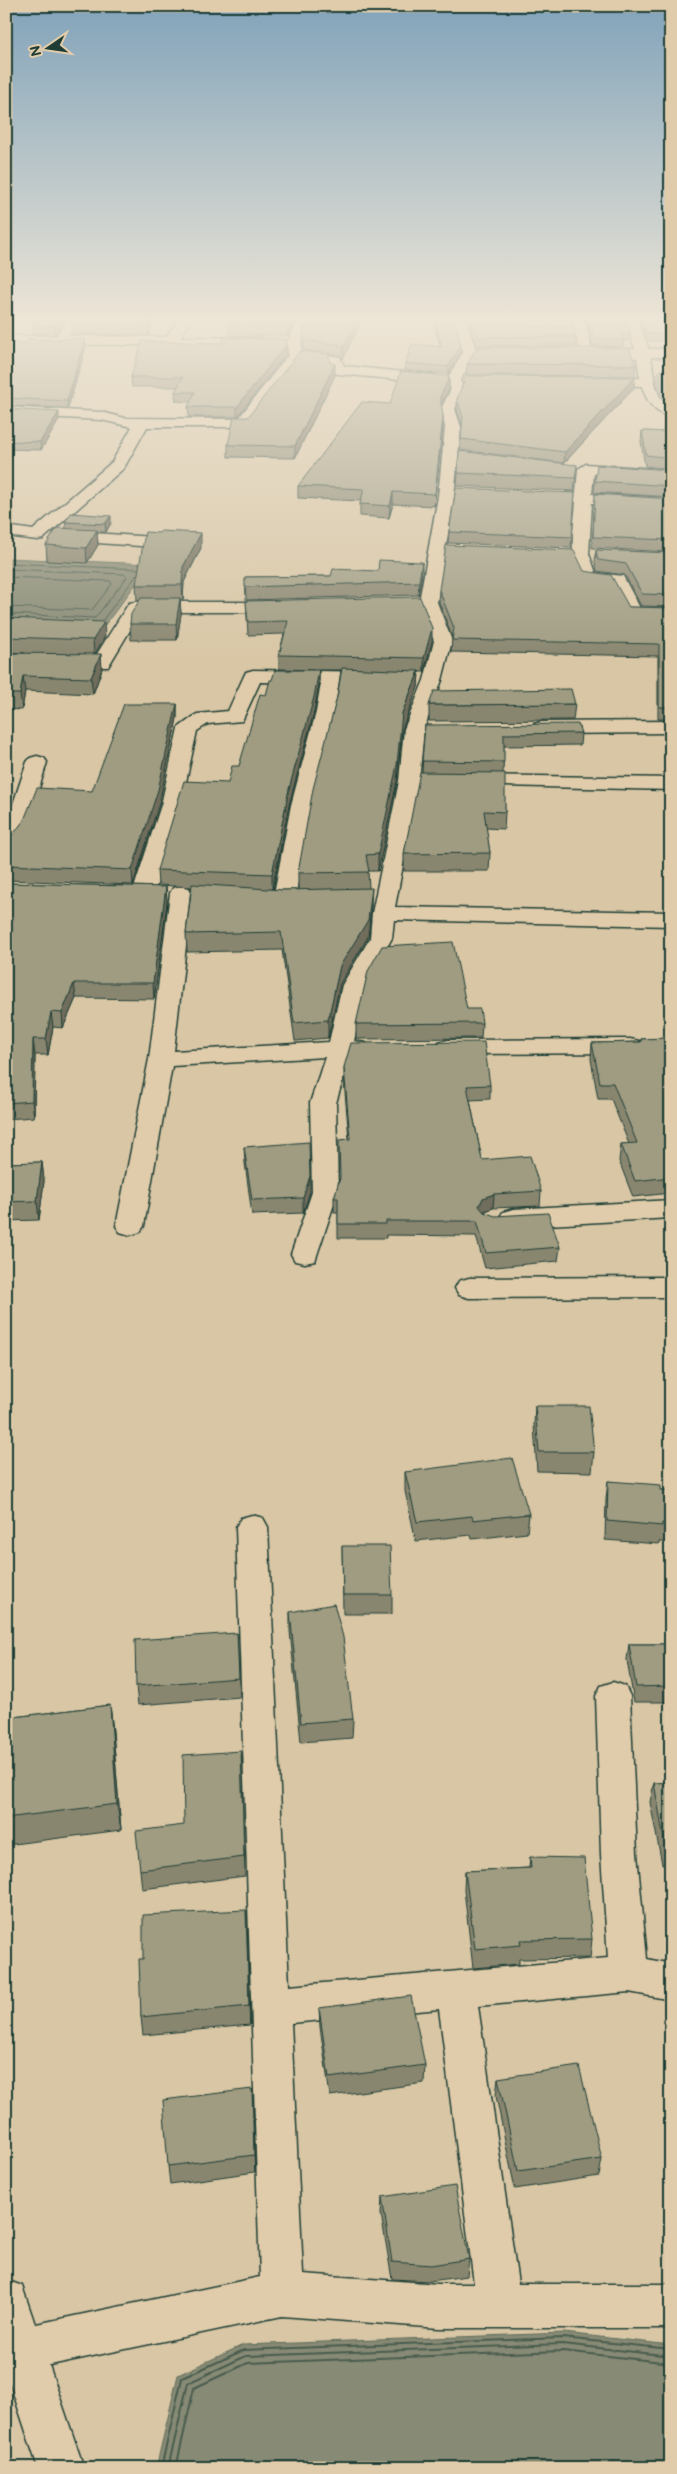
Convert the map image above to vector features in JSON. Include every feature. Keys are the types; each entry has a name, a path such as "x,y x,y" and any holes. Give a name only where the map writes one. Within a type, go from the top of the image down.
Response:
{"street":[{"path":"37,534 88,494 118,465 136,432"},
{"path":"305,1254 325,1192 323,1103 340,1048 354,985 380,938 379,903 429,781 424,729 414,679 443,641 428,602 446,492 452,432"},
{"path":"450,456 469,458"},
{"path":"671,475 586,469 582,554 589,577 617,580 634,614 671,613"},
{"path":"567,470 586,472"},
{"path":"446,492 465,493"},
{"path":"554,496 671,503"},
{"path":"6,531 154,542"},
{"path":"437,550 456,551"},
{"path":"562,554 600,555"},
{"path":"410,602 428,602"},
{"path":"6,660 101,663 134,607 299,606"},
{"path":"130,1226 190,894 133,894 171,805 188,728 204,718 235,717 253,676 414,679"},
{"path":"284,899 303,794 323,713 330,695 331,676"},
{"path":"520,728 671,727"},
{"path":"6,844 17,825 37,762"},
{"path":"429,781 671,784"},
{"path":"379,903 671,918"},
{"path":"428,1048 651,1046"},
{"path":"161,1059 340,1048 379,1048"},
{"path":"494,1219 671,1209"},
{"path":"469,1288 671,1288"},
{"path":"252,1527 282,2294"},
{"path":"613,1696 618,1854 629,1974"},
{"path":"270,2006 629,1974 671,1982"},
{"path":"456,1990 499,2307"},
{"path":"22,2349 282,2294 439,2306 671,2306"},
{"path":"6,2302 61,2468"}],"water":[{"path":"6,558 151,564 101,630 6,626"},
{"path":"564,2333 671,2345 671,2468 156,2468 178,2375 243,2345"}],"building":[{"path":"10,432 46,432 40,442 6,441"},
{"path":"231,432 302,432 295,446 228,445"},
{"path":"339,432 441,432 435,494 393,492 390,506 360,504 364,489 298,486"},
{"path":"462,432 583,432 565,452 461,439"},
{"path":"642,432 671,432 671,458 646,455"},
{"path":"459,451 577,465 575,478 458,473"},
{"path":"597,465 671,470 671,486 595,481"},
{"path":"456,488 575,493 572,537 449,532"},
{"path":"595,494 671,499 671,540 593,537"},
{"path":"71,513 111,516 105,524 65,522"},
{"path":"57,528 97,530 86,548 46,545"},
{"path":"161,531 201,533 183,567 182,585 136,585 145,532 159,533"},
{"path":"446,545 574,550 584,571 611,575 629,607 671,608 671,707 659,707 659,644 452,640 454,628 439,590"},
{"path":"596,550 671,553 671,595 642,594 626,564 598,560"},
{"path":"379,560 422,562 419,582 245,587 245,577 331,576 333,569 378,571"},
{"path":"420,597 432,628 424,658 279,655 288,621 248,622 246,601"},
{"path":"141,598 180,598 176,624 130,624 131,614"},
{"path":"6,618 104,622 93,640 6,637"},
{"path":"6,653 101,654 91,678 23,676 20,694 6,694"},
{"path":"342,668 419,671 402,713 397,765 378,854 366,855 369,872 298,873 313,789 337,697"},
{"path":"275,670 319,670 314,697 289,789 272,874 157,870 184,781 228,783 232,766 239,766 260,694 266,695"},
{"path":"571,689 575,704 429,705 434,691"},
{"path":"124,704 177,704 158,790 132,870 6,865 6,836 12,836 24,820 37,788 92,791"},
{"path":"578,724 581,733 504,734 504,762 422,761 425,725"},
{"path":"420,772 505,773 505,812 484,811 490,853 404,854"},
{"path":"6,883 166,887 153,983 74,983 62,1013 51,1012 46,1039 33,1039 32,1101 6,1103"},
{"path":"192,884 284,890 372,888 368,920 340,966 328,1020 294,1023 281,932 186,934"},
{"path":"453,942 467,1009 480,1009 482,1023 356,1024 368,971 382,946"},
{"path":"671,1038 671,1177 635,1181 621,1144 637,1143 613,1083 600,1083 592,1043 641,1042 641,1039"},
{"path":"484,1042 490,1085 467,1086 482,1160 530,1156 541,1191 494,1194 483,1198 479,1206 484,1212 495,1216 548,1213 560,1247 486,1253 477,1221 386,1221 386,1224 338,1224 338,1198 334,1198 340,1178 339,1140 350,1139 344,1067 351,1043"},
{"path":"309,1142 310,1176 303,1198 252,1200 244,1147"},
{"path":"42,1162 37,1201 6,1202 6,1163"},
{"path":"535,1406 589,1406 594,1452 539,1452"},
{"path":"512,1458 529,1514 473,1520 472,1516 417,1522 405,1472"},
{"path":"608,1481 661,1485 661,1490 671,1490 671,1524 662,1523 662,1526 607,1521"},
{"path":"342,1546 390,1546 392,1595 343,1595"},
{"path":"334,1604 343,1637 353,1719 301,1723 290,1612"},
{"path":"237,1633 239,1678 136,1686 135,1640"},
{"path":"629,1644 671,1644 671,1686 636,1687"},
{"path":"110,1705 117,1804 6,1818 6,1718"},
{"path":"241,1751 244,1857 140,1870 136,1831 184,1825 183,1755"},
{"path":"671,1782 671,1844 665,1845 654,1783"},
{"path":"530,1857 584,1858 592,1939 520,1940 521,1945 475,1949 465,1871 531,1868"},
{"path":"246,1910 249,2006 141,2017 139,1959 143,1959 143,1915"},
{"path":"411,1996 425,2065 329,2078 319,2008"},
{"path":"579,2066 602,2159 518,2171 498,2078"},
{"path":"252,2089 254,2155 168,2166 163,2100"},
{"path":"455,2186 469,2259 431,2265 392,2262 382,2197"}]}
